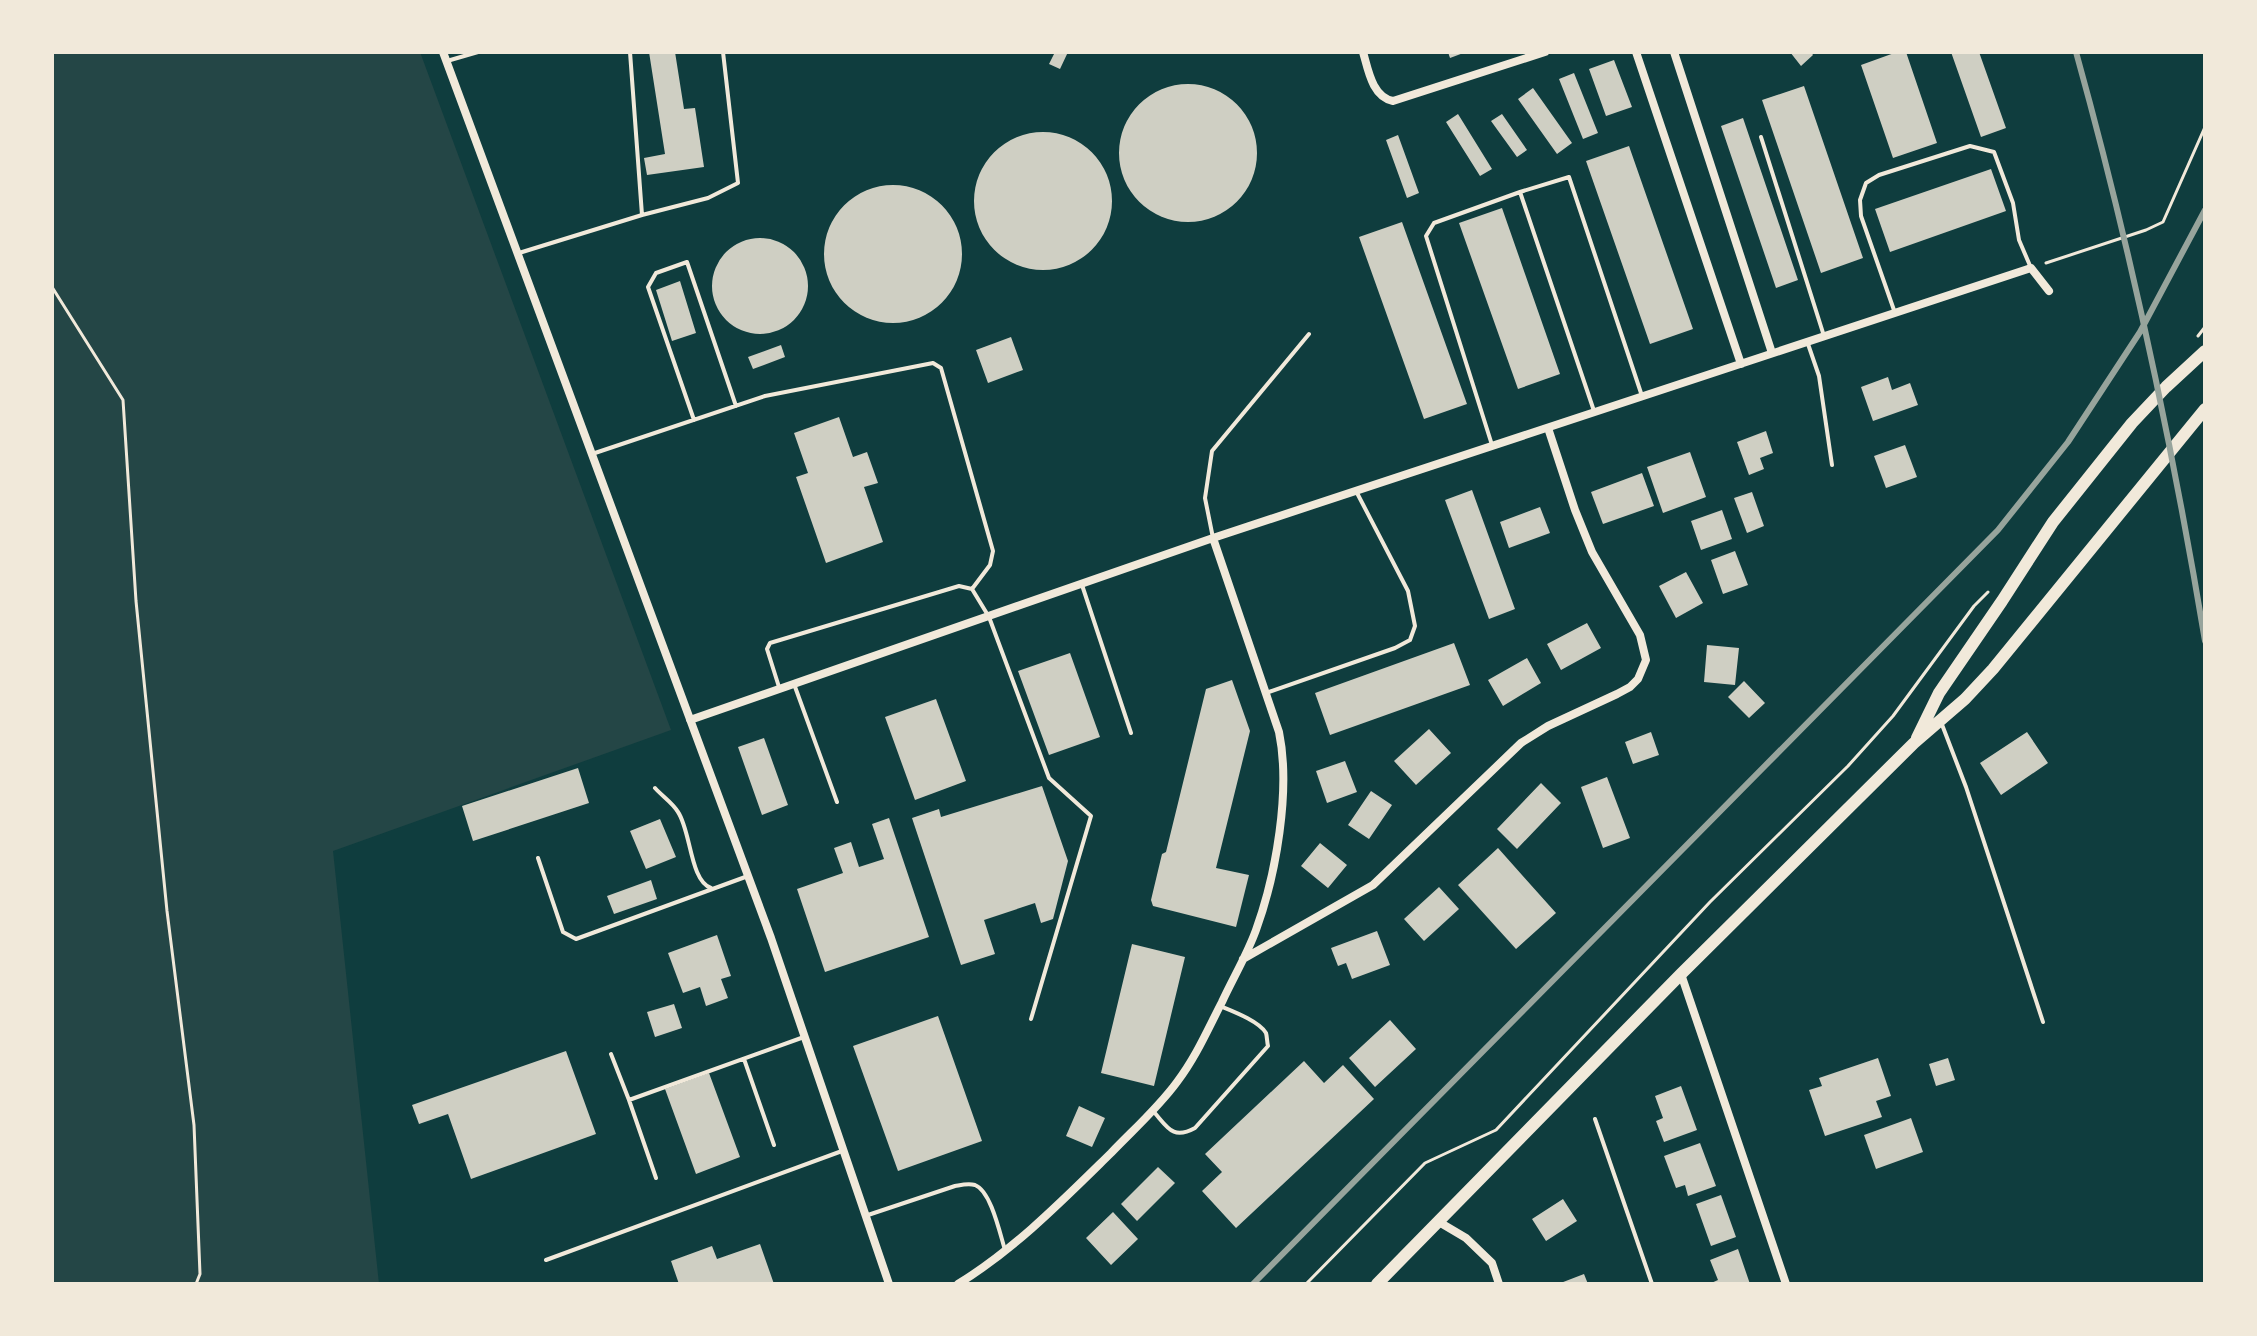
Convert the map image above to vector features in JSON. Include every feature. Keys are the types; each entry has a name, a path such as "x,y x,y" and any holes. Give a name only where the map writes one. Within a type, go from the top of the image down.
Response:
{"main road":[{"path":"1914,743 1939,693 2053,522 2132,423 2205,351"},
{"path":"1377,1284 1681,974 1914,743 1965,699 1993,669 2205,409"}],"street":[{"path":"1363,52 1376,89 1386,100 1393,101 1545,52"},
{"path":"1636,52 1741,364"},
{"path":"1674,52 1772,353"},
{"path":"445,57 748,876 889,1284"},
{"path":"690,720 1355,490 2031,268 2049,291"},
{"path":"1242,960 1373,885 1521,743 1548,726 1617,694 1638,679 1646,660 1640,635 1592,552 1548,428"},
{"path":"958,1284 1055,1208 1152,1111 1188,1067 1255,932 1275,850 1283,792 1281,745 1213,538"},
{"path":"1681,974 1786,1284"},
{"path":"1439,1222 1466,1238 1492,1263 1499,1284"}],"lane":[{"path":"445,57 478,52"},
{"path":"630,52 642,215"},
{"path":"517,254 708,198 738,183 723,52"},
{"path":"1761,137 1824,336"},
{"path":"1895,313 1861,216 1860,200 1866,183 1894,170 1970,146 1994,152 2013,203 2019,240 2031,268"},
{"path":"1492,445 1426,236 1434,223 1520,192 1569,177 1642,396"},
{"path":"1520,192 1595,412"},
{"path":"694,420 648,287 656,273 687,262 736,406"},
{"path":"1213,538 1205,498 1212,451 1309,334"},
{"path":"1807,341 1819,376 1832,465"},
{"path":"591,455 765,396 933,363 941,368 993,551 990,565 972,589"},
{"path":"1266,693 1410,640 1415,626 1408,591 1355,490"},
{"path":"1082,585 1131,733"},
{"path":"779,689 767,649 770,643 959,586 972,589 989,617 1049,778 1091,816 1031,1019"},
{"path":"794,684 837,802"},
{"path":"1940,720 1966,787 2043,1022"},
{"path":"655,788 678,811 689,836 699,880 713,889"},
{"path":"538,858 563,932 576,939 748,876"},
{"path":"1152,1111 1172,1132 1187,1132 1195,1128 1268,1046 1267,1034 1261,1028 1220,1006"},
{"path":"629,1100 804,1037"},
{"path":"611,1054 656,1178"},
{"path":"744,1059 774,1145"},
{"path":"1595,1119 1652,1284"},
{"path":"546,1260 842,1151"},
{"path":"865,1216 955,1186 976,1186 985,1193 1005,1250"}],"path":[{"path":"2031,268 2163,222 2205,127"},
{"path":"52,287 123,400 139,632 167,911 194,1125 200,1274 196,1284"},
{"path":"2192,344 2205,327"},
{"path":"1306,1284 1425,1163 1496,1130 1710,902 1857,756 1893,716 1974,606 1993,587"}],"shaded area":[{"path":"52,52 420,52 671,730 333,851 379,1284 52,1284"}],"building":[{"path":"649,52 675,52 684,109 695,108 704,167 647,175 644,158 665,154"},
{"path":"1055,52 1068,52 1060,69 1049,64"},
{"path":"1448,52 1466,52 1450,58"},
{"path":"1790,52 1811,52 1813,55 1801,66"},
{"path":"1897,52 1906,52 1937,143 1893,158 1861,65"},
{"path":"1951,52 1979,52 2006,128 1981,137"},
{"path":"1614,60 1632,107 1606,116 1589,69"},
{"path":"1574,73 1598,133 1583,139 1559,79"},
{"path":"1188,84 1215,89 1237,104 1252,126 1257,153 1252,180 1237,202 1215,217 1188,222 1161,217 1139,202 1124,180 1119,153 1124,126 1139,104 1161,89"},
{"path":"1804,86 1863,258 1821,273 1762,100"},
{"path":"1533,88 1572,143 1557,154 1518,99"},
{"path":"1458,114 1492,169 1480,176 1446,122"},
{"path":"1502,114 1527,150 1517,157 1491,121"},
{"path":"1743,118 1798,280 1776,288 1721,126"},
{"path":"1043,132 1070,137 1092,152 1107,174 1112,201 1107,228 1092,250 1070,265 1043,270 1016,265 994,250 979,228 974,201 979,174 994,152 1016,137"},
{"path":"1398,135 1419,193 1407,198 1386,140"},
{"path":"1629,146 1693,329 1650,344 1586,161"},
{"path":"1991,169 2006,211 1890,252 1875,209"},
{"path":"893,185 920,190 942,205 957,227 962,254 957,281 942,303 920,318 893,323 866,318 844,303 829,281 824,254 829,227 844,205 866,190"},
{"path":"1502,208 1560,374 1518,389 1459,223"},
{"path":"1402,222 1467,404 1424,419 1359,237"},
{"path":"760,238 778,242 794,252 804,268 808,286 804,304 794,320 778,330 760,334 742,330 726,320 716,304 712,286 716,268 726,252 742,242"},
{"path":"680,281 696,333 672,341 656,290"},
{"path":"1011,337 1023,370 988,383 976,350"},
{"path":"781,345 785,357 753,369 748,357"},
{"path":"1888,377 1892,390 1910,383 1918,405 1873,421 1861,387"},
{"path":"839,417 853,457 867,452 878,483 864,487 883,542 826,563 796,477 808,473 794,433"},
{"path":"1766,431 1773,453 1760,458 1764,469 1749,475 1737,442"},
{"path":"1905,445 1917,477 1886,488 1874,456"},
{"path":"1690,452 1706,497 1663,513 1647,467"},
{"path":"1642,473 1654,506 1603,524 1591,492"},
{"path":"1472,490 1515,609 1489,619 1445,500"},
{"path":"1752,492 1764,526 1747,533 1734,498"},
{"path":"1540,507 1550,533 1509,548 1500,522"},
{"path":"1722,510 1732,539 1701,550 1691,521"},
{"path":"1735,551 1748,585 1723,594 1711,560"},
{"path":"1686,572 1703,603 1676,618 1659,586"},
{"path":"1587,623 1601,648 1561,670 1547,644"},
{"path":"1454,643 1470,685 1330,735 1315,693"},
{"path":"1707,645 1739,648 1735,685 1704,682"},
{"path":"1070,653 1100,737 1049,755 1018,671"},
{"path":"1527,658 1541,683 1503,706 1488,680"},
{"path":"1232,680 1250,731 1216,868 1249,875 1236,927 1153,906 1151,900 1162,854 1166,852 1206,689"},
{"path":"1744,681 1765,703 1749,718 1728,697"},
{"path":"936,699 966,781 915,800 885,717"},
{"path":"1429,729 1451,753 1416,785 1394,761"},
{"path":"1651,732 1659,755 1633,764 1625,742"},
{"path":"2027,732 2048,763 2001,795 1980,763"},
{"path":"764,738 788,805 762,815 738,747"},
{"path":"1345,761 1357,792 1327,803 1316,771"},
{"path":"578,768 589,803 473,841 462,806"},
{"path":"1607,777 1630,838 1603,848 1581,787"},
{"path":"1541,783 1561,803 1517,849 1497,829"},
{"path":"1042,786 1068,861 1053,919 1041,923 1035,903 984,920 995,954 961,965 912,818 939,809 941,817"},
{"path":"1371,791 1392,805 1369,839 1348,825"},
{"path":"889,818 929,937 825,972 797,889 843,873 834,848 851,842 859,867 884,859 872,824"},
{"path":"660,819 676,857 646,869 630,831"},
{"path":"1320,843 1347,865 1328,888 1301,866"},
{"path":"1498,848 1556,913 1516,949 1458,885"},
{"path":"651,880 657,899 614,914 607,896"},
{"path":"1439,887 1459,909 1424,941 1404,919"},
{"path":"1377,931 1390,965 1352,979 1346,963 1338,966 1331,948"},
{"path":"717,935 731,976 721,979 728,998 706,1006 700,987 683,993 668,953"},
{"path":"1132,944 1185,957 1154,1086 1101,1073"},
{"path":"674,1004 682,1028 655,1037 647,1012"},
{"path":"938,1016 982,1141 898,1171 853,1046"},
{"path":"1390,1020 1416,1049 1375,1087 1349,1058"},
{"path":"566,1051 596,1134 471,1179 448,1114 419,1124 412,1105"},
{"path":"1878,1058 1891,1096 1876,1101 1882,1117 1825,1136 1809,1090 1822,1086 1819,1078"},
{"path":"1948,1058 1955,1080 1936,1086 1929,1064"},
{"path":"1304,1061 1324,1083 1343,1065 1374,1099 1236,1228 1202,1191 1222,1172 1205,1154"},
{"path":"709,1073 740,1157 696,1174 665,1089"},
{"path":"1681,1086 1697,1130 1664,1142 1656,1121 1663,1118 1655,1096"},
{"path":"1079,1106 1105,1118 1092,1147 1066,1136"},
{"path":"1911,1118 1923,1152 1876,1169 1864,1135"},
{"path":"1700,1143 1716,1186 1688,1196 1685,1185 1676,1188 1664,1156"},
{"path":"1158,1167 1175,1183 1137,1221 1121,1204"},
{"path":"1721,1195 1736,1237 1711,1246 1696,1204"},
{"path":"1563,1199 1577,1221 1546,1241 1532,1219"},
{"path":"1113,1212 1138,1239 1111,1265 1086,1238"},
{"path":"760,1244 774,1284 679,1284 671,1261 712,1246 717,1259"},
{"path":"1738,1249 1750,1284 1709,1284 1718,1280 1710,1260"},
{"path":"1584,1274 1588,1284 1558,1284"}],"railway":[{"path":"2076,52 2148,345 2179,493 2205,641"},
{"path":"1253,1284 1998,530 2068,442 2140,332 2205,210"}]}
